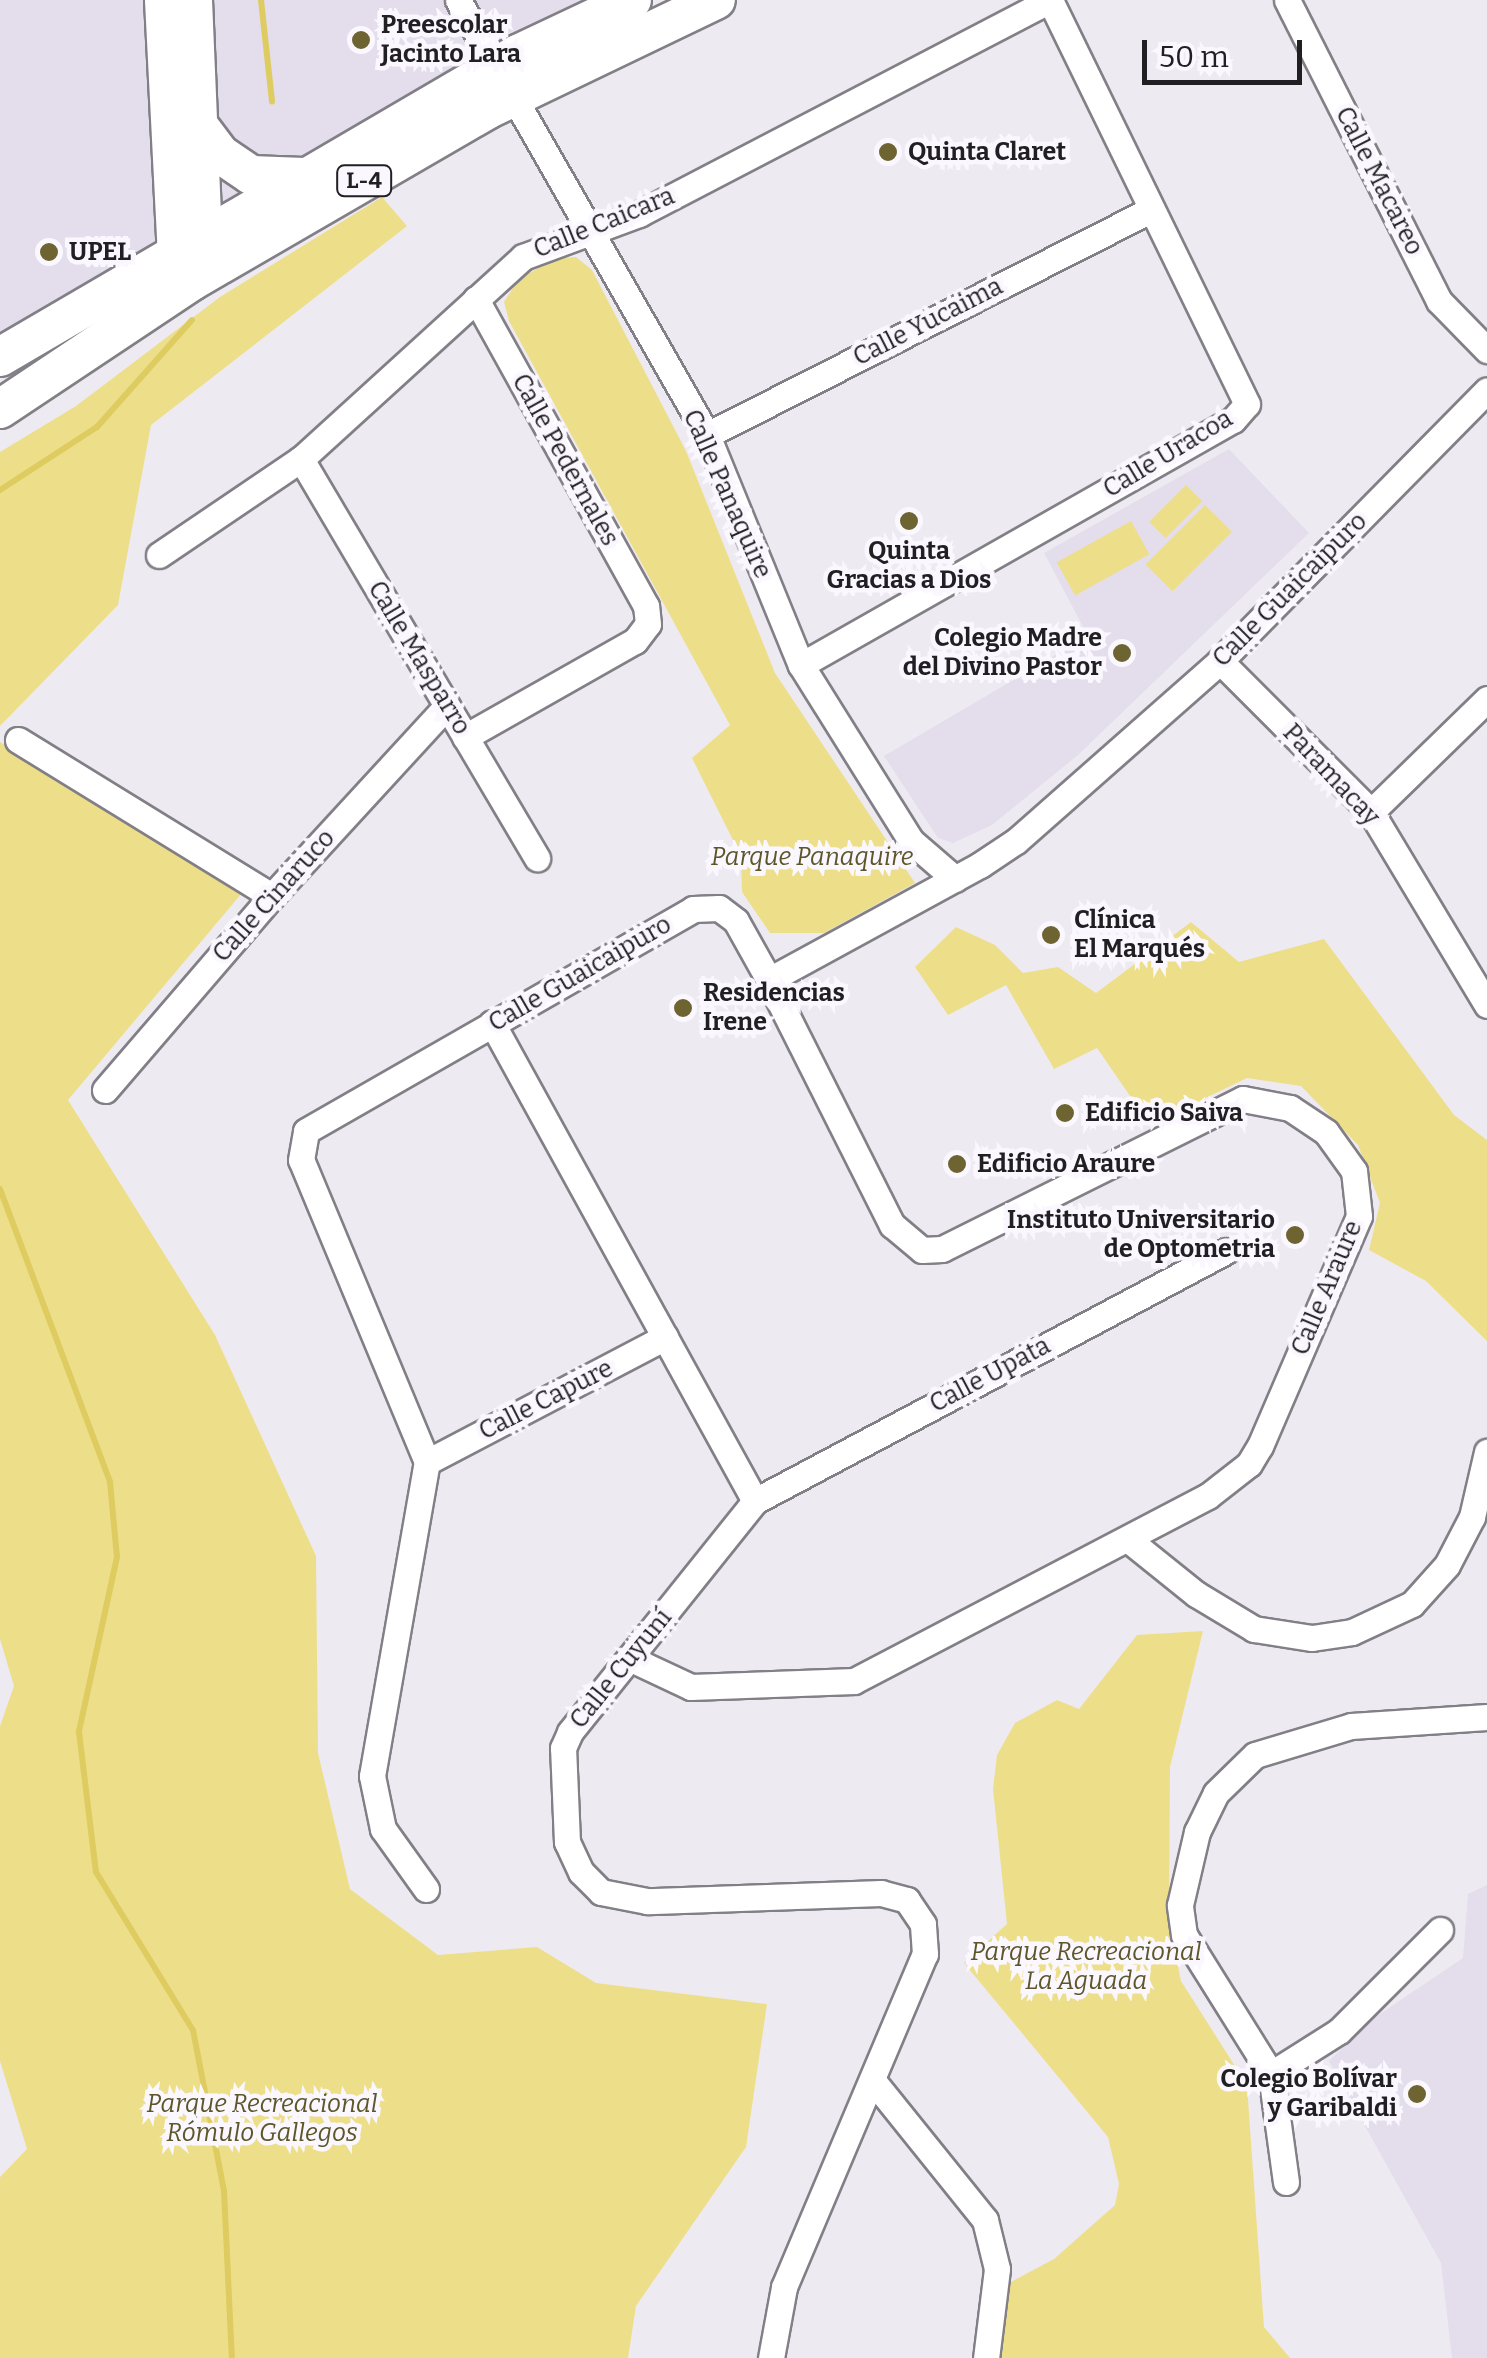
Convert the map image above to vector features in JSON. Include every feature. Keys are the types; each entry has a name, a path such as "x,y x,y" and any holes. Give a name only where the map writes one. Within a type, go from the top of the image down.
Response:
{"main road":[{"path":"162,0 197,259"},
{"path":"194,0 199,126 197,259"},
{"name":"L-4","path":"0,357 197,259 501,83 632,0"},
{"name":"L-4","path":"0,409 306,177 501,83 716,0"},
{"path":"199,126 220,154 250,176 306,177"}],"street":[{"name":"Calle Panaquire","path":"458,0 501,83 707,436 800,665 912,841 955,879"},
{"name":"Calle Uracoa","path":"800,665 1233,420 1247,404 1050,0"},
{"name":"Calle Caicara","path":"160,555 301,458 523,256 639,214 1050,0"},
{"name":"Calle Macareo","path":"1287,0 1440,301 1487,350"},
{"name":"Calle Yucaima","path":"707,436 1151,210"},
{"name":"Calle Pedernales","path":"465,737 635,641 648,624 646,606 476,299"},
{"name":"Calle Guaicaipuro","path":"427,1462 300,1149 306,1130 694,909 719,908 736,921 769,980 955,879 1016,841 1220,660 1487,390"},
{"name":"Calle Masparro","path":"301,458 537,858"},
{"name":"Paramacay","path":"1220,660 1371,812 1487,1005"},
{"path":"1371,812 1487,699"},
{"name":"Calle Cinaruco","path":"105,1090 272,896 447,706"},
{"path":"18,740 272,896"},
{"name":"Calle Araure","path":"629,1658 691,1687 854,1681 1130,1541 1232,1480 1260,1446 1359,1216 1360,1192 1342,1151 1290,1108 1243,1099 942,1249 922,1250 892,1225 769,980"},
{"path":"492,1024 755,1500"},
{"name":"Calle Upata","path":"755,1500 1226,1251"},
{"name":"Calle Capure","path":"427,1462 665,1337"},
{"path":"1130,1541 1196,1594 1254,1628 1312,1638 1352,1632 1412,1604 1447,1565 1472,1517 1487,1452"},
{"path":"426,1889 383,1828 372,1776 427,1462"},
{"name":"Calle Cuyuní","path":"755,1500 582,1712 563,1748 567,1842 574,1860 600,1892 629,1900 881,1894 907,1900 923,1924 925,1954 784,2287 771,2358"},
{"path":"1286,2182 1271,2074 1184,1935 1185,1868 1216,1793 1255,1755 1298,1739 1351,1726 1487,1717"},
{"path":"1271,2074 1339,2031 1440,1930"},
{"path":"874,2082 984,2220 997,2270 986,2358"}],"shaded area":[{"path":"0,0 619,0 0,347"},
{"name":"Colegio Madre del Divino Pastor","path":"1229,449 1309,533 1078,755 992,825 953,843 938,838 884,756 1088,636 1044,553"},
{"name":"Colegio Bolívar y Garibaldi","path":"1487,1885 1487,2358 1452,2358 1441,2263 1329,2061 1374,2018 1463,1958 1468,1894"}],"green space":[{"path":"382,197 407,226 151,425 118,605 0,726 0,452 76,406 220,297"},
{"name":"Parque Panaquire","path":"576,257 592,270 686,451 775,673 915,883 824,933 770,933 742,892 741,856 692,758 730,725 509,321 504,302 518,280 553,259"},
{"path":"1186,485 1202,501 1165,538 1149,522"},
{"path":"1205,505 1232,532 1172,591 1146,564"},
{"path":"1131,521 1149,554 1075,595 1057,562"},
{"name":"Parque Recreacional Rómulo Gallegos","path":"0,742 242,893 68,1100 215,1335 316,1556 318,1753 350,1889 438,1955 537,1947 596,1983 767,2004 746,2147 636,2306 628,2358 0,2358 0,2177 27,2149 0,2061 0,1726 14,1686 0,1639"},
{"path":"1191,922 1239,962 1324,939 1454,1115 1487,1140 1487,1341 1426,1281 1369,1250 1380,1203 1358,1145 1301,1086 1247,1078 1150,1125 1097,1048 1054,1069 1006,985 948,1015 915,967 956,927 995,945 1023,973 1058,967 1096,993"},
{"name":"Parque Recreacional La Aguada","path":"1203,1631 1170,1767 1169,1920 1181,1981 1247,2085 1264,2327 1290,2358 1000,2358 1009,2283 1054,2259 1115,2205 1119,2184 1108,2137 964,1963 1007,1924 993,1789 997,1755 1015,1723 1057,1700 1079,1709 1137,1635"}],"waterway":[{"path":"261,0 272,101"},
{"path":"0,490 97,427 192,320"},
{"path":"0,1189 110,1482 117,1557 79,1732 96,1872 193,2030 224,2191 232,2358"}],"place":[{"name":"Preescolar Jacinto Lara","path":"361,40"},
{"name":"Quinta Claret","path":"888,152"},
{"name":"UPEL","path":"49,252"},
{"name":"Quinta Gracias a Dios","path":"909,521"},
{"name":"Colegio Madre del Divino Pastor","path":"1122,653"},
{"name":"Clínica El Marqués","path":"1051,935"},
{"name":"Residencias Irene","path":"683,1008"},
{"name":"Edificio Saiva","path":"1065,1113"},
{"name":"Edificio Araure","path":"957,1164"},
{"name":"Instituto Universitario de Optometria","path":"1295,1235"},
{"name":"Colegio Bolívar y Garibaldi","path":"1417,2094"}]}
